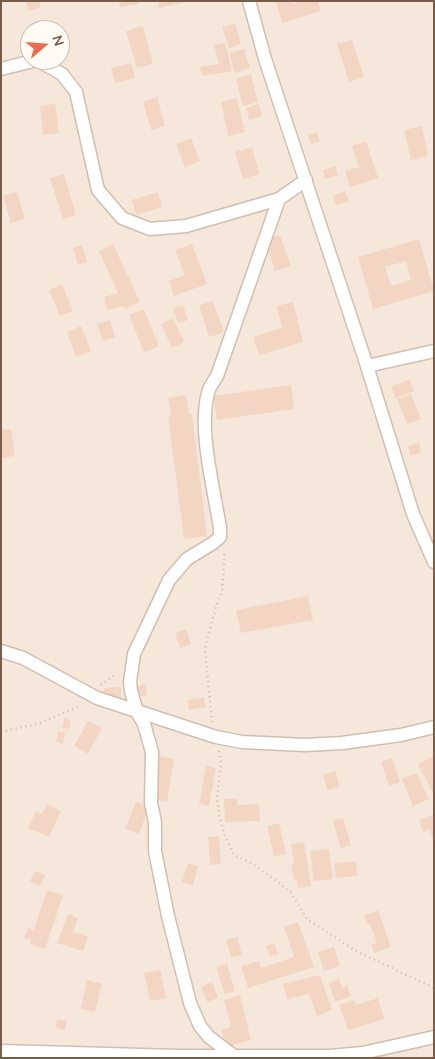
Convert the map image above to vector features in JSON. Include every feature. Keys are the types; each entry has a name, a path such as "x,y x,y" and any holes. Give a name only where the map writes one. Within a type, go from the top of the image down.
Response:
{"street":[{"path":"249,1 265,59 367,366 413,514 434,562"},
{"path":"1,69 37,60 62,74 76,92 98,190 122,218 150,229 186,226 279,198 306,180"},
{"path":"234,1056 209,1037 200,1026 188,995 168,916 156,850 155,822 151,803 152,752 144,724 137,712 130,682 134,654 169,580 187,559 220,537 206,441 205,416 208,392 217,376 279,198"},
{"path":"367,366 434,351"},
{"path":"1,650 23,658 97,698 216,737 242,742 305,745 342,743 401,735 434,727"},
{"path":"1,1051 177,1056 329,1056 363,1053 434,1037"}],"path":[{"path":"220,537 225,549 222,592 216,606 205,649 210,705 221,762 217,800 225,836 234,855 251,863 291,893 307,919 356,951 434,988"}],"shaded area":[{"path":"1,1 434,1 434,1058 1,1058"}],"building":[{"path":"26,1 39,1 41,7 29,11"},
{"path":"119,1 138,1 138,4 120,7"},
{"path":"158,1 186,1 186,2 159,8"},
{"path":"276,1 292,1 293,4 301,1 318,1 321,11 282,23"},
{"path":"235,24 241,44 229,48 222,27"},
{"path":"143,26 153,64 137,68 126,31"},
{"path":"352,40 364,77 349,82 337,44"},
{"path":"225,43 232,71 202,76 200,67 219,64 214,45"},
{"path":"244,49 250,68 235,73 229,53"},
{"path":"131,63 135,78 115,83 111,68"},
{"path":"251,74 258,102 243,106 236,79"},
{"path":"157,97 165,126 151,130 143,102"},
{"path":"237,98 245,132 228,136 221,102"},
{"path":"55,104 59,133 43,135 40,106"},
{"path":"259,104 262,116 249,120 246,108"},
{"path":"422,126 428,156 411,160 404,130"},
{"path":"317,132 320,141 311,144 308,135"},
{"path":"191,138 200,161 185,167 176,144"},
{"path":"366,141 378,178 350,187 345,171 359,167 352,146"},
{"path":"252,147 259,174 243,179 235,152"},
{"path":"335,166 338,175 325,179 323,170"},
{"path":"64,174 76,215 63,219 50,178"},
{"path":"345,191 349,201 336,205 333,196"},
{"path":"17,192 25,219 11,223 3,196"},
{"path":"158,192 162,207 136,215 132,200"},
{"path":"280,235 291,266 275,271 265,240"},
{"path":"419,239 434,291 373,309 358,257","holes":["406,261 411,280 391,286 385,267"]},
{"path":"113,244 140,302 125,309 124,306 107,310 104,297 118,293 99,251"},
{"path":"192,244 207,284 174,296 169,281 185,275 175,250"},
{"path":"82,245 87,262 78,265 73,248"},
{"path":"62,284 73,311 60,316 49,290"},
{"path":"213,301 224,332 209,337 199,305"},
{"path":"293,302 303,342 259,355 253,337 282,328 277,306"},
{"path":"183,305 188,320 178,323 173,308"},
{"path":"144,309 159,346 144,352 129,315"},
{"path":"173,318 184,342 172,348 161,324"},
{"path":"110,320 115,337 103,341 97,324"},
{"path":"81,326 91,351 76,357 67,332"},
{"path":"410,380 414,391 395,398 391,386"},
{"path":"291,385 294,409 217,420 213,396"},
{"path":"411,394 421,419 407,424 397,399"},
{"path":"186,395 189,413 176,415 192,413 207,536 184,539 168,416 171,416 168,398"},
{"path":"11,429 15,456 1,458 1,430"},
{"path":"419,443 421,452 411,456 408,446"},
{"path":"308,596 313,620 241,633 236,610"},
{"path":"186,629 191,644 180,648 175,633"},
{"path":"146,684 147,695 135,697 134,686"},
{"path":"121,687 121,698 104,698 104,688"},
{"path":"204,697 206,707 189,710 187,700"},
{"path":"65,718 71,721 69,729 62,727"},
{"path":"88,721 102,728 88,754 74,746"},
{"path":"58,731 65,732 63,744 56,742"},
{"path":"159,756 174,759 167,802 152,799"},
{"path":"434,756 434,795 418,764"},
{"path":"392,758 400,782 389,786 381,762"},
{"path":"206,766 216,768 209,806 199,804"},
{"path":"335,771 340,787 327,790 323,775"},
{"path":"417,773 429,799 413,806 402,779"},
{"path":"224,799 237,799 237,805 259,804 260,821 225,822"},
{"path":"136,802 149,807 139,834 125,829"},
{"path":"47,804 61,811 49,837 28,828 36,811 42,814"},
{"path":"434,814 434,840 429,829 423,832 419,820"},
{"path":"343,818 351,845 341,848 333,821"},
{"path":"279,823 286,854 274,856 267,826"},
{"path":"219,836 221,864 210,865 208,837"},
{"path":"304,842 311,886 298,888 291,865 294,865 291,844"},
{"path":"329,849 333,879 314,881 310,851"},
{"path":"356,861 357,876 336,878 334,863"},
{"path":"188,863 198,866 193,885 182,882"},
{"path":"35,871 45,875 40,886 30,881"},
{"path":"47,890 63,895 45,949 30,944 31,940 24,938 28,928 34,930"},
{"path":"378,910 391,947 374,953 371,945 377,943 370,924 368,925 364,916"},
{"path":"68,914 78,918 73,932 88,937 83,951 57,943"},
{"path":"298,922 314,967 248,988 241,966 259,961 261,968 294,957 284,927"},
{"path":"237,937 242,955 231,957 226,940"},
{"path":"274,943 278,954 270,956 266,946"},
{"path":"334,947 340,966 324,971 318,952"},
{"path":"227,964 235,991 225,994 216,967"},
{"path":"160,970 166,998 150,1001 144,973"},
{"path":"320,975 332,1010 317,1016 309,994 287,999 283,984"},
{"path":"339,979 342,988 347,986 351,996 335,1002 329,983"},
{"path":"87,980 102,984 95,1012 81,1009"},
{"path":"212,982 218,998 207,1002 201,987"},
{"path":"240,995 251,1040 226,1047 222,1030 231,1027 224,1000"},
{"path":"378,998 384,1019 348,1030 339,1005 354,1000 356,1005"},
{"path":"57,1019 67,1021 65,1030 56,1028"}]}
